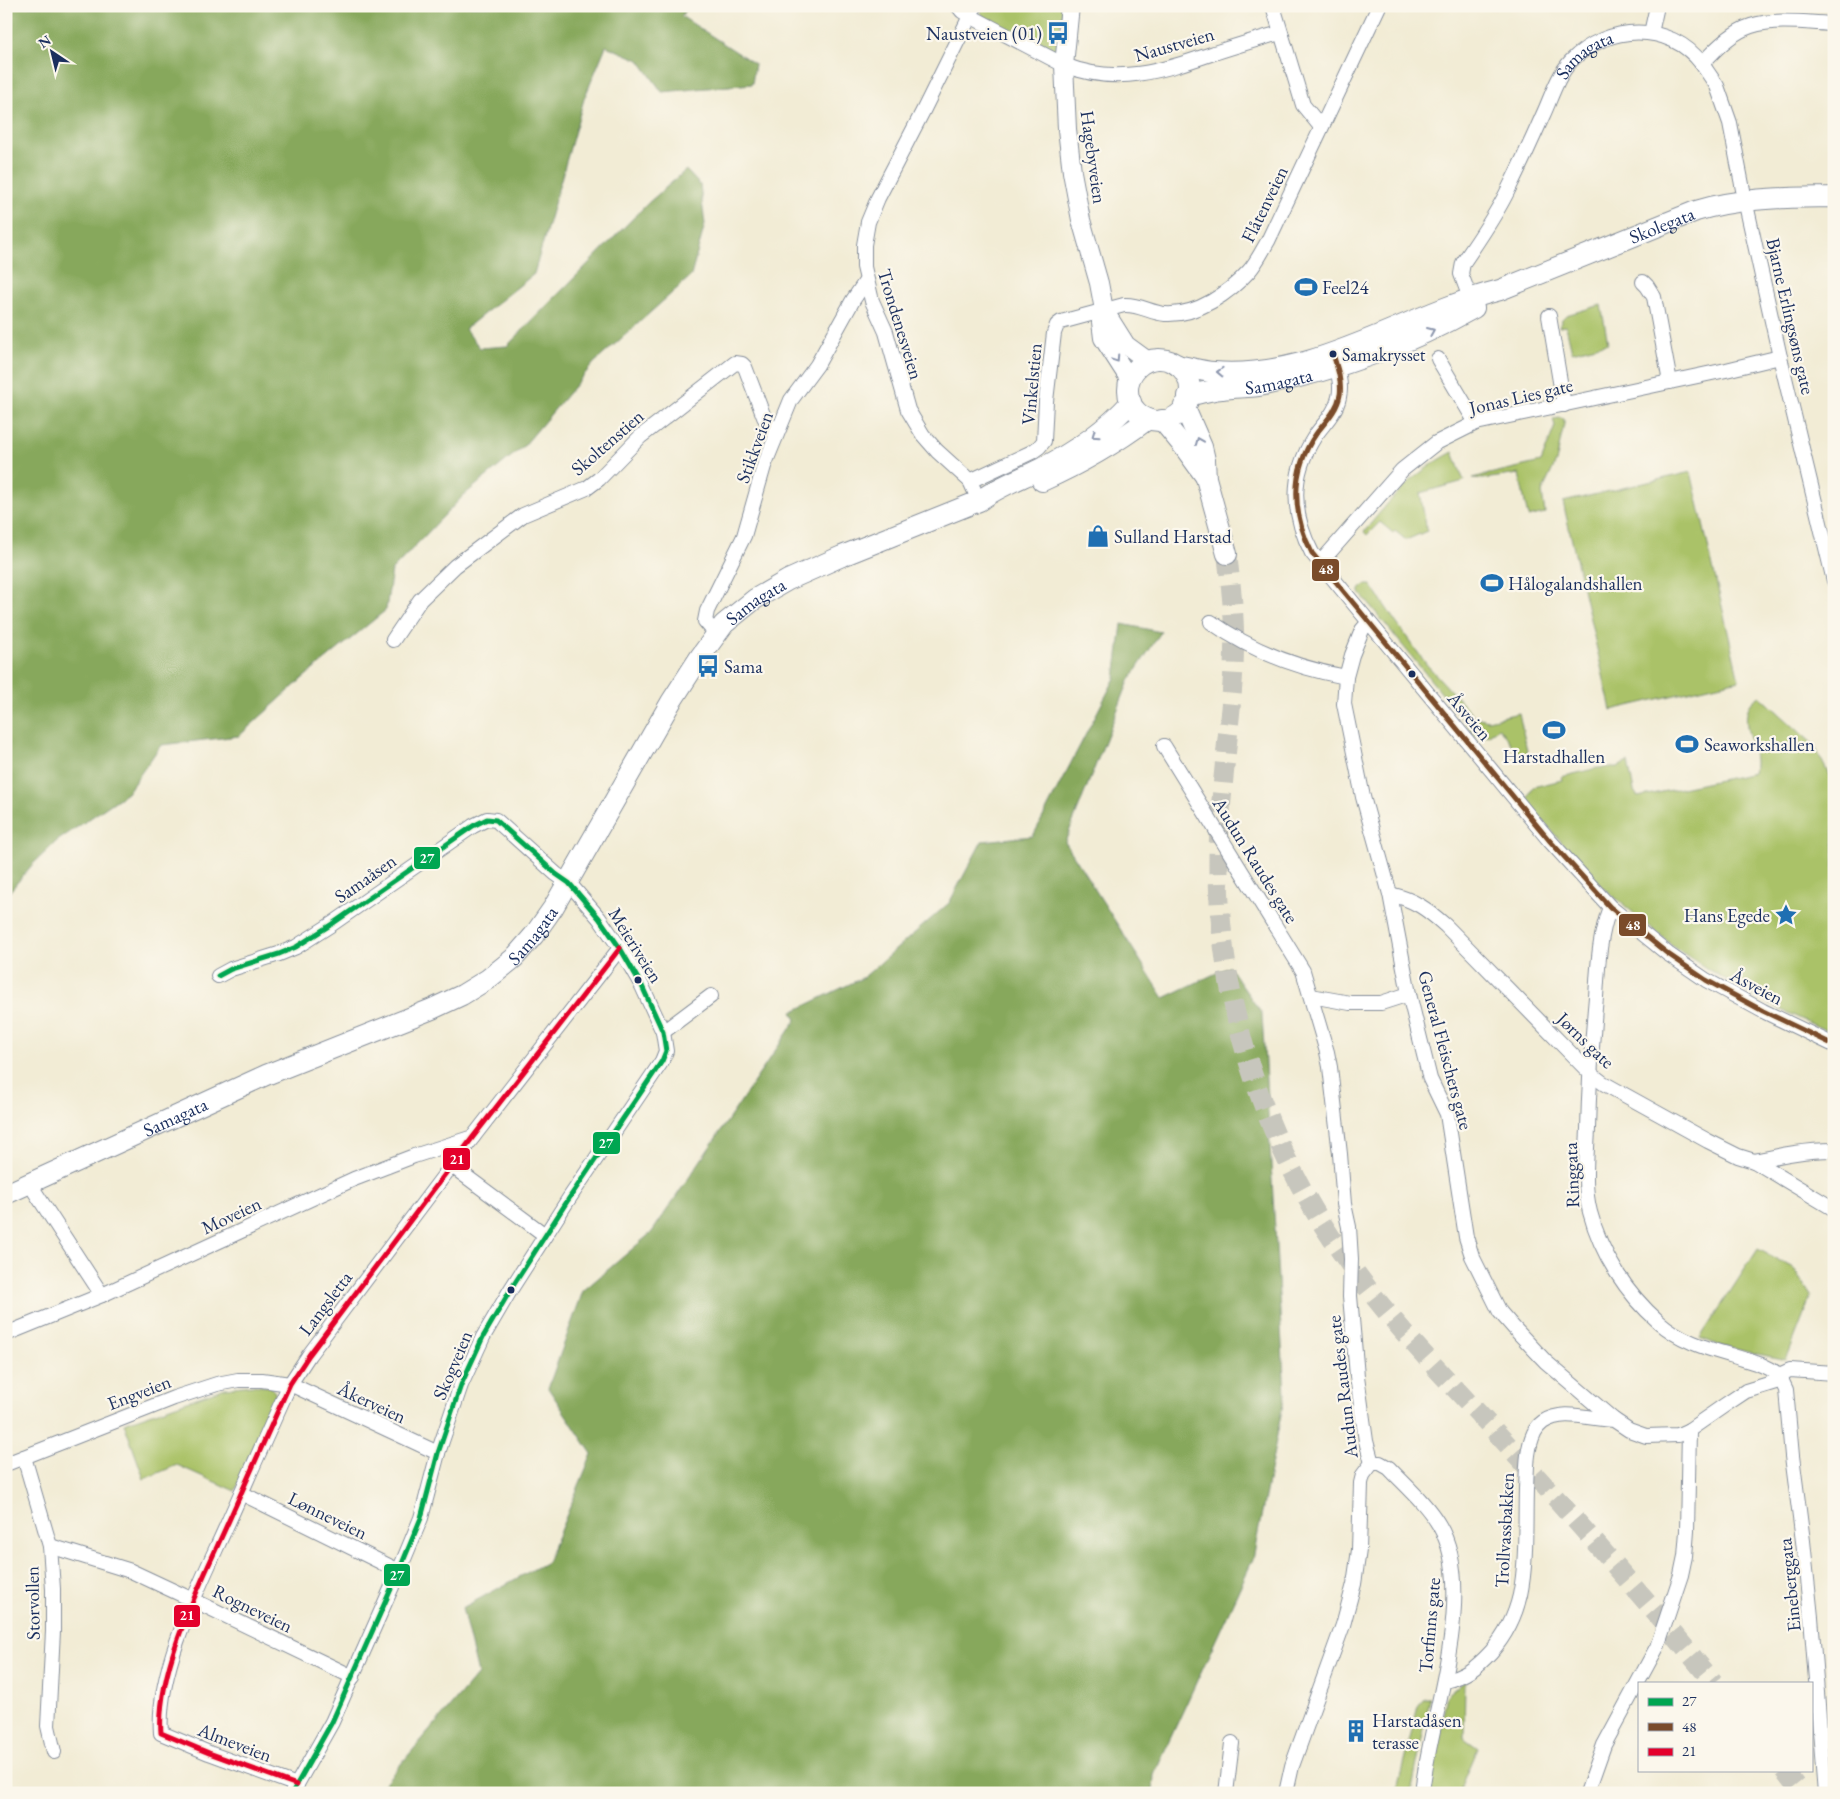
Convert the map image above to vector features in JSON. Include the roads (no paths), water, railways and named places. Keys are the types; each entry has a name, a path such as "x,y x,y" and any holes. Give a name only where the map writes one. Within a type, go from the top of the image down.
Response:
{"highway":[{"name":"Skolegata","path":"1500,290 1696,211 1721,204 1745,200 1834,197"},
{"name":"Samagata","path":"1186,401 1223,388 1261,386 1335,361 1470,298 1500,290"},
{"name":"Samagata","path":"1177,365 1214,372 1232,372 1364,359 1440,327 1477,306 1500,290"},
{"path":"1206,478 1184,447 1155,419 1138,412 1131,402 1128,387 1130,380 1136,368 1148,361 1154,359 1166,360 1177,365 1188,382 1186,401 1202,447 1206,478 1227,554"},
{"path":"1155,419 1175,416 1186,401"},
{"name":"Samagata","path":"6,1194 249,1083 432,1010 488,980 514,958 534,935 569,883 671,702 716,634 732,616 755,599 788,580 978,501 1042,468 1087,440 1117,417 1131,402"},
{"name":"Samagata","path":"978,501 986,501 1019,491 1070,468 1155,419"}],"main road":[{"name":"Hagebyveien","path":"1070,6 1064,65 1066,128 1072,172 1081,220 1096,268 1104,310 1101,327 1103,338 1130,380"},
{"name":"Hagebyveien","path":"1104,310 1126,345 1148,361"}],"street":[{"name":"Naustveien","path":"958,6 962,11 972,11 1064,65 1079,71 1098,75 1131,76 1161,70 1280,32"},
{"path":"1273,6 1303,105 1321,127"},
{"name":"Flåtenveien","path":"1104,310 1132,304 1156,313 1175,314 1197,308 1225,293 1242,278 1256,262 1268,241 1379,6"},
{"path":"1651,33 1657,6"},
{"name":"Trondenesveien","path":"972,11 878,198 868,222 864,245 864,267 872,301 886,332 908,410 923,435 936,451 970,480 978,501"},
{"path":"1702,64 1727,39 1750,26 1767,22 1834,24"},
{"name":"Samagata","path":"1470,298 1461,274 1463,263 1508,191 1557,83 1570,63 1594,44 1609,38 1627,34 1651,33 1668,37 1683,45 1702,64"},
{"name":"Bjarne Erlingsøns gate","path":"1702,64 1717,86 1725,104 1780,357 1832,564 1834,581"},
{"name":"Stikkveien","path":"716,634 705,621 707,610 744,536 764,466 791,400 817,365 853,300 866,281"},
{"path":"1643,282 1654,298 1670,382"},
{"name":"Vinkelstien","path":"970,480 1039,448 1044,440 1046,401 1054,333 1057,326 1068,320 1104,310"},
{"path":"1549,316 1564,405"},
{"name":"Jonas Lies gate","path":"1320,563 1402,470 1436,443 1476,423 1491,418 1564,405 1780,357"},
{"path":"1438,359 1476,423"},
{"name":"Åsveien","path":"1335,361 1341,388 1337,405 1309,446 1301,463 1296,486 1297,516 1312,553 1549,840 1610,908 1668,954 1706,980 1763,1011 1834,1045"},
{"name":"Skoltenstien","path":"393,640 420,600 455,566 523,515 587,488 599,479 640,437 735,364 745,366 764,417 776,436"},
{"path":"1211,622 1252,648 1315,671 1346,678"},
{"name":"General Fleischers gate","path":"1368,623 1362,630 1352,655 1346,678 1344,704 1351,743 1363,797 1390,894 1409,994 1430,1079 1447,1114 1462,1216 1472,1256 1500,1312 1546,1362 1614,1420 1629,1430 1646,1436 1678,1435 1689,1430 1725,1404 1746,1392 1780,1377"},
{"name":"Audun Raudes gate","path":"1164,746 1303,971 1312,996 1330,1067 1344,1204 1349,1227 1350,1296 1366,1441 1372,1463 1363,1475 1361,1483 1357,1569 1346,1616 1325,1679 1292,1766 1286,1793"},
{"name":"Samaåsen","path":"218,976 231,969 278,954 296,946 332,924 487,818 496,820 556,874 569,883"},
{"name":"Meieriveien","path":"569,883 599,918 620,948 642,986 663,1032"},
{"name":"Jørns gate","path":"1390,894 1406,898 1423,906 1446,926 1590,1073 1614,1090 1738,1156 1754,1161 1834,1209"},
{"name":"Ringgata","path":"1610,908 1600,942 1590,1073 1587,1165 1589,1210 1599,1242 1611,1264 1642,1305 1660,1323 1677,1335 1698,1345 1770,1368 1780,1377"},
{"name":"Langsletta","path":"161,1733 160,1719 171,1662 194,1600 290,1384 309,1355 473,1137 620,948"},
{"path":"1312,996 1350,1003 1381,1003 1409,994"},
{"path":"663,1032 711,996"},
{"name":"Skogveien","path":"294,1789 332,1722 400,1571 421,1518 438,1453 461,1385 483,1337 546,1235 662,1061 666,1051 663,1032"},
{"name":"Moveien","path":"6,1334 102,1295 354,1179 414,1156 473,1137"},
{"path":"1754,1161 1784,1154 1814,1150 1834,1150"},
{"path":"452,1166 546,1235"},
{"path":"32,1182 35,1192 102,1295"},
{"path":"1780,1377 1790,1370 1834,1373"},
{"name":"Eineberggata","path":"1780,1377 1787,1397 1792,1456 1812,1617 1825,1793"},
{"name":"Engveien","path":"6,1464 174,1398 216,1384 238,1380 262,1380 290,1384"},
{"name":"Åkerveien","path":"290,1384 438,1453"},
{"name":"Trollvassbakken","path":"1444,1681 1458,1678 1482,1662 1503,1636 1516,1610 1522,1585 1527,1461 1533,1435 1537,1427 1545,1421 1563,1416 1614,1420"},
{"path":"1587,1793 1604,1745 1657,1646 1681,1575 1687,1531 1689,1430"},
{"name":"Storvollen","path":"24,1457 50,1546 53,1622 48,1726 54,1752"},
{"name":"Torfinns gate","path":"1372,1463 1380,1462 1389,1468 1440,1526 1452,1564 1454,1600 1448,1654 1422,1793"},
{"name":"Lønneveien","path":"241,1493 400,1571"},
{"name":"Rogneveien","path":"50,1546 131,1571 353,1677"},
{"name":"Almeveien","path":"161,1733 294,1789"},
{"path":"1226,1793 1232,1743"}],"tunnel":[{"path":"1227,554 1233,615 1234,651 1219,833 1220,910 1231,992 1253,1075 1268,1116 1305,1194 1327,1231 1370,1291 1409,1338 1540,1480 1713,1682"},
{"path":"1786,1772 1802,1793"}],"place":[{"name":"Naustveien (01)","path":"1058,33"},
{"name":"Feel24","path":"1306,287"},
{"name":"Samakrysset","path":"1333,354"},
{"name":"Sulland Harstad","path":"1098,536"},
{"name":"Hålogalandshallen","path":"1492,583"},
{"name":"Sama","path":"708,666"},
{"name":"Harstadhallen","path":"1554,730"},
{"name":"Seaworkshallen","path":"1687,744"},
{"name":"Hans Egede","path":"1786,915"},
{"name":"Harstadåsen terasse","path":"1356,1731"}]}
